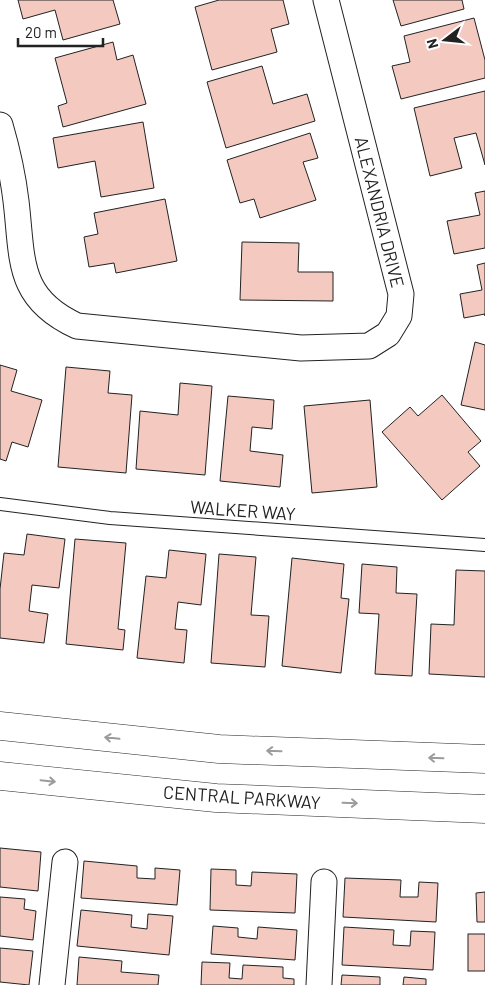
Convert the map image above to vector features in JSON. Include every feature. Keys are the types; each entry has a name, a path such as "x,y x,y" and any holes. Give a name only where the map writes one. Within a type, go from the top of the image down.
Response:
{"main road":[{"path":"0,726 219,749 485,760"},
{"name":"CENTRAL PARKWAY","path":"0,776 216,798 485,808"}],"street":[{"name":"ALEXANDRIA DRIVE","path":"0,125 16,198 21,255 29,283 41,302 59,318 77,326 301,348 369,346 388,334 399,316 401,294 326,0"},
{"path":"52,985 65,862"},
{"path":"318,985 324,882"}],"lane":[{"name":"WALKER WAY","path":"0,504 110,518 485,545"}],"building":[{"path":"18,0 113,0 120,24 63,40 55,10 23,19"},
{"path":"219,0 283,0 289,24 271,29 277,52 212,70 195,7"},
{"path":"393,0 462,0 464,9 401,26"},
{"path":"474,18 485,60 485,78 401,99 392,66 410,62 404,36"},
{"path":"113,42 117,60 133,55 146,104 63,127 58,106 67,103 55,58"},
{"path":"262,66 273,104 307,94 315,121 226,148 207,82"},
{"path":"485,91 485,165 476,133 454,138 462,168 430,176 414,108"},
{"path":"143,122 154,188 101,197 95,161 58,168 53,138"},
{"path":"310,133 318,158 303,162 316,200 260,218 254,199 240,203 227,160"},
{"path":"485,191 485,248 454,254 447,221 480,215 475,193"},
{"path":"165,199 177,261 116,273 114,263 89,267 84,237 98,234 94,213"},
{"path":"242,242 299,243 298,272 333,272 333,301 240,300"},
{"path":"485,263 485,314 464,318 460,294 482,290 477,265"},
{"path":"475,342 485,345 485,410 461,405"},
{"path":"0,365 17,370 11,391 42,400 28,447 12,442 6,461 0,459"},
{"path":"66,367 110,371 108,393 132,395 126,473 58,467"},
{"path":"180,383 212,386 205,475 136,469 140,411 178,415"},
{"path":"442,395 481,441 468,452 480,466 442,500 382,432 410,407 418,416"},
{"path":"228,396 274,400 272,429 252,427 250,451 283,455 280,487 220,481"},
{"path":"370,400 377,487 312,493 304,406"},
{"path":"27,534 65,539 59,588 32,585 29,611 48,614 44,643 0,638 0,589 4,553 24,555"},
{"path":"75,539 126,543 118,629 125,630 123,650 66,644"},
{"path":"169,550 206,554 201,605 178,602 175,629 187,630 184,663 137,658 146,576 166,578"},
{"path":"219,554 256,557 251,615 269,616 265,667 211,663"},
{"path":"292,558 344,564 341,598 349,599 341,673 282,666"},
{"path":"362,564 397,567 396,593 417,594 412,676 375,674 379,614 359,613"},
{"path":"456,570 485,571 485,677 429,674 431,624 454,625"},
{"path":"0,848 41,852 38,891 0,887"},
{"path":"84,861 137,866 137,878 155,879 155,868 180,870 177,905 81,898"},
{"path":"211,869 236,870 236,885 251,886 252,872 297,874 295,913 210,910"},
{"path":"345,878 401,880 400,897 418,897 419,882 438,883 436,922 343,917"},
{"path":"485,892 485,922 477,922 476,893"},
{"path":"0,897 25,899 24,909 36,911 33,940 0,936"},
{"path":"81,910 132,915 131,927 147,929 148,914 173,916 169,955 77,946"},
{"path":"213,926 238,928 238,937 257,939 258,927 297,930 295,960 211,954"},
{"path":"344,927 394,930 393,945 410,946 411,931 435,932 433,970 342,965"},
{"path":"468,934 485,934 485,971 468,971"},
{"path":"0,948 33,951 29,985 0,982"},
{"path":"79,957 122,961 121,972 159,975 158,985 77,985"},
{"path":"202,962 230,963 229,978 242,979 243,965 283,967 283,978 294,979 294,985 201,985"},
{"path":"342,975 380,977 380,985 341,985"},
{"path":"404,977 426,979 426,985 403,985"}]}
